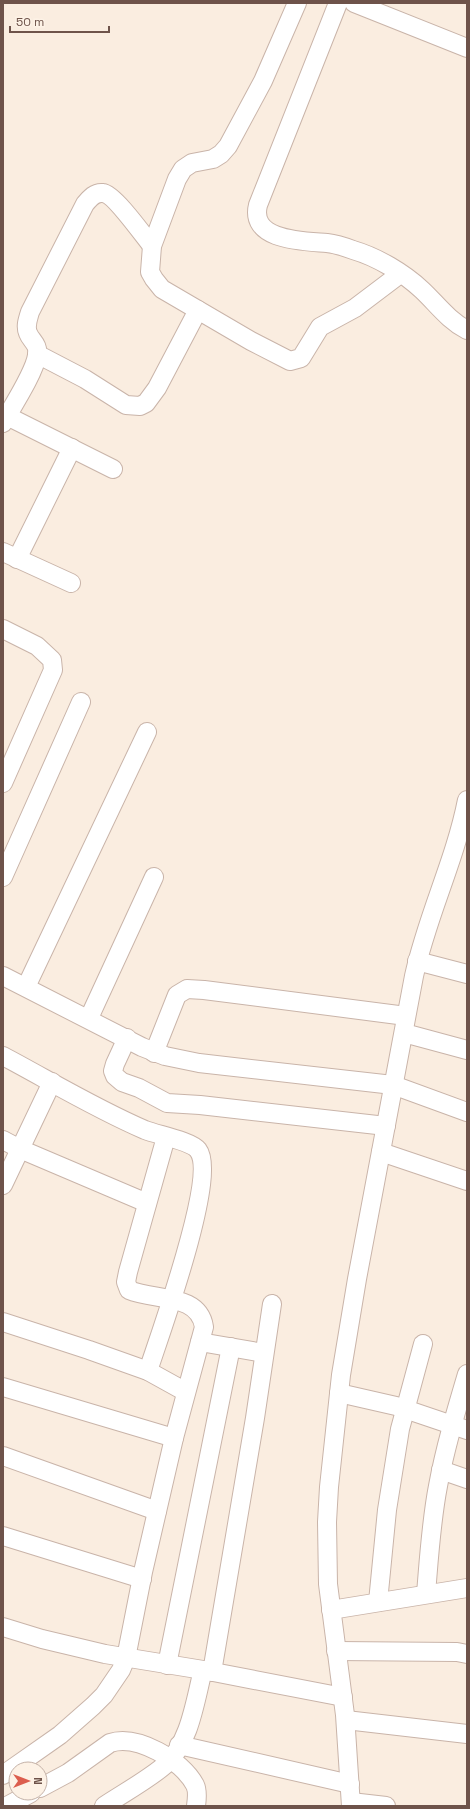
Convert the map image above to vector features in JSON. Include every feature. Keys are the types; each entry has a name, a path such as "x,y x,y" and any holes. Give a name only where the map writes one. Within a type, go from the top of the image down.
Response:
{"street":[{"path":"297,3 260,86 228,146 221,154 213,159 192,163 183,169 171,195 152,246 150,272 162,289 280,357 290,361 296,361 301,358 320,327 355,308 400,274"},
{"path":"338,3 256,215 258,222 265,229 281,237 297,242 340,246 356,250 372,257 400,274 421,290 448,318 467,330"},
{"path":"354,3 467,48"},
{"path":"113,470 72,448 5,420 27,378 37,354 37,346 28,334 27,324 30,312 85,204 99,193 105,193 111,197 152,246"},
{"path":"37,354 85,378 126,405 140,406 146,402 157,388 198,310"},
{"path":"71,583 10,556 72,448"},
{"path":"3,629 37,646 52,660 53,670 3,783"},
{"path":"3,877 81,702"},
{"path":"26,987 147,732"},
{"path":"386,1806 351,1804 346,1720 327,1577 327,1522 332,1454 339,1393 364,1234 417,961 451,860 467,803"},
{"path":"89,1018 154,877"},
{"path":"417,961 467,974"},
{"path":"3,976 89,1018 154,1053 199,1063 393,1085 467,1112"},
{"path":"154,1053 177,995 187,989 204,990 405,1024 467,1050"},
{"path":"127,1038 115,1064 113,1071 115,1076 122,1082 139,1088 167,1103 200,1105 386,1126"},
{"path":"3,1056 128,1121 166,1137 194,1145 200,1152 202,1160 201,1180 184,1264 148,1371"},
{"path":"3,1185 52,1082"},
{"path":"3,1775 60,1735 104,1696 113,1683 126,1658 142,1579 174,1438 204,1327 203,1317 197,1309 188,1304 134,1293 129,1290 126,1282 166,1137"},
{"path":"3,1140 20,1149 148,1203"},
{"path":"381,1152 467,1181"},
{"path":"104,1806 165,1765 175,1752 190,1718 207,1671 256,1412 272,1304"},
{"path":"3,1322 148,1371 186,1392"},
{"path":"200,1342 264,1352"},
{"path":"378,1602 387,1510 404,1409 423,1344"},
{"path":"167,1665 231,1347"},
{"path":"426,1594 429,1546 442,1470 460,1428 467,1374"},
{"path":"3,1387 174,1438"},
{"path":"339,1393 404,1409 460,1428"},
{"path":"3,1456 157,1511"},
{"path":"442,1470 467,1479"},
{"path":"3,1536 142,1579"},
{"path":"331,1610 467,1588"},
{"path":"3,1627 42,1639 126,1658 207,1671 342,1697"},
{"path":"336,1651 457,1652 467,1654"},
{"path":"346,1720 467,1734"},
{"path":"48,1784 68,1773 110,1743 118,1740 350,1784"},
{"path":"175,1752 184,1770 195,1785 198,1796 196,1806"},
{"path":"7,1806 16,1801"}]}
